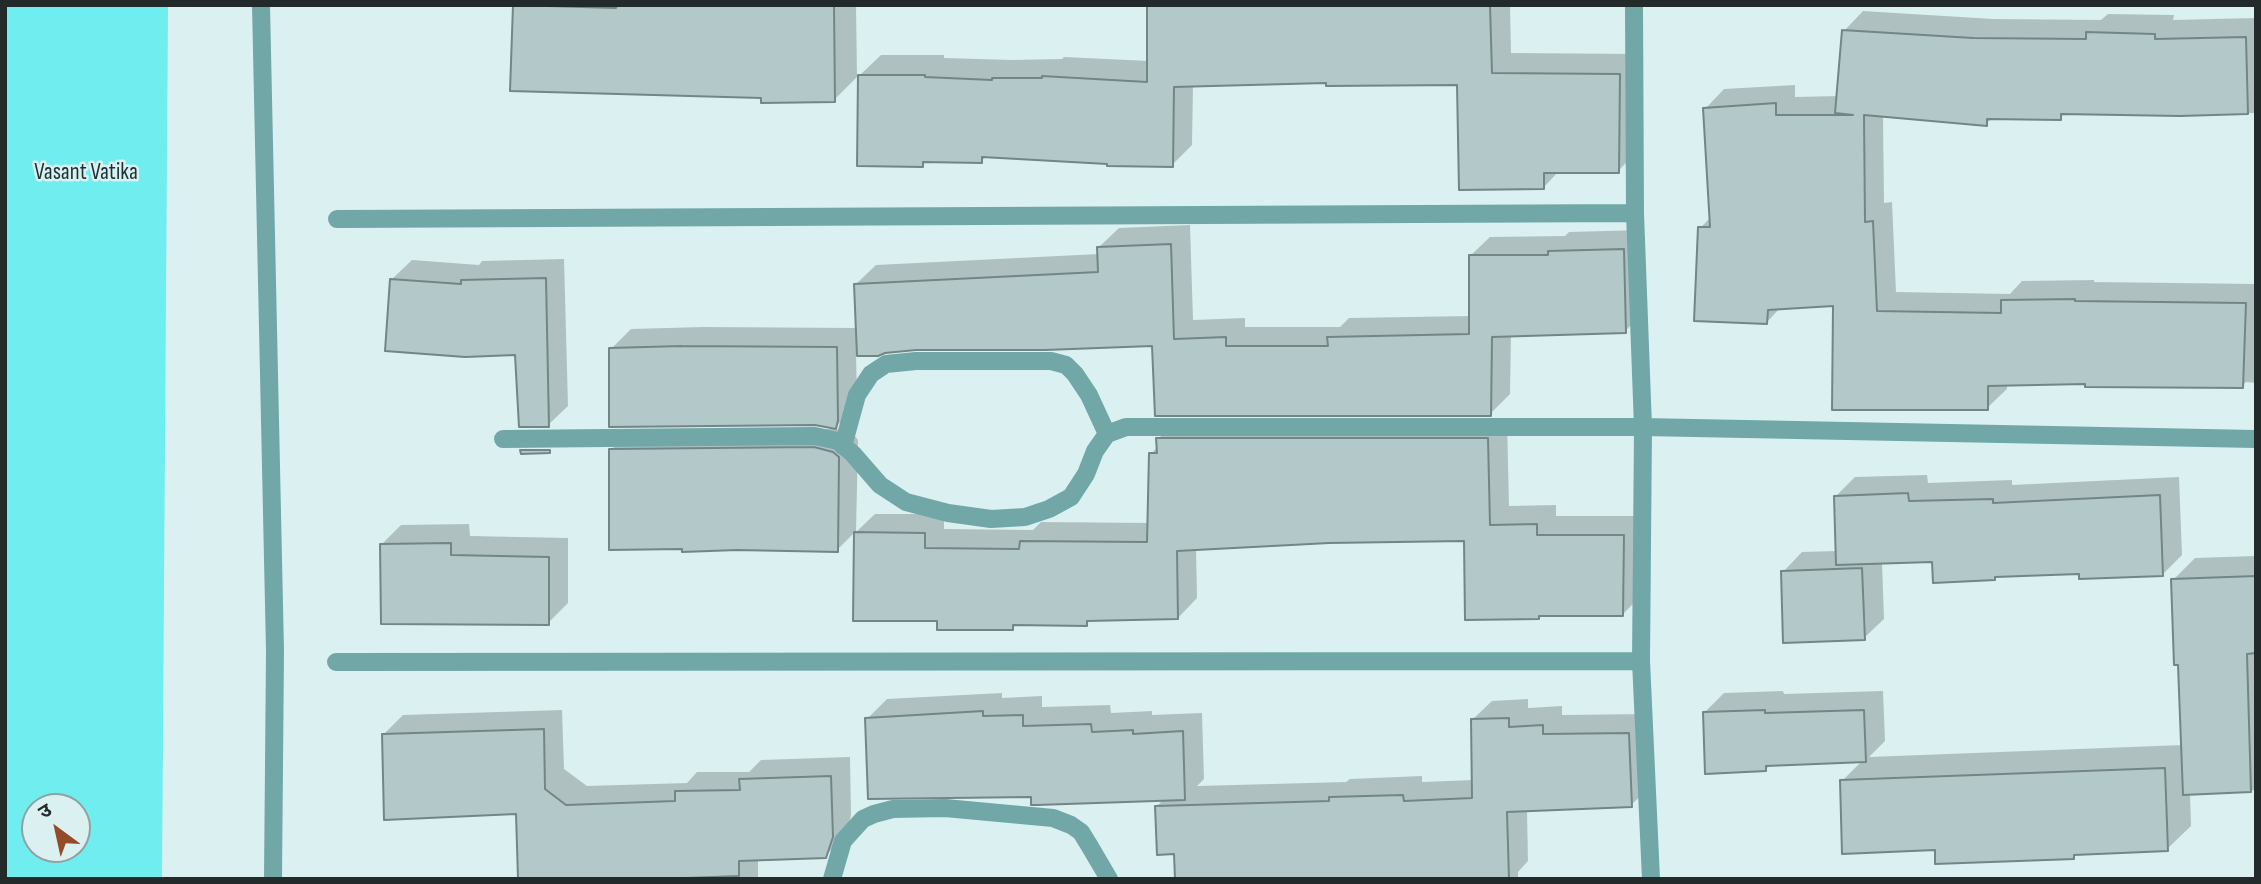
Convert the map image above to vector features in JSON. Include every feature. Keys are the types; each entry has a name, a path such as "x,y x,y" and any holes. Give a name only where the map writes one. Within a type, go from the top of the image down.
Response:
{"street":[{"path":"261,5 275,651 273,879"},
{"path":"1634,5 1634,213 1643,427 1641,661 1651,879"},
{"path":"337,219 1634,213"},
{"path":"843,446 857,395 871,374 886,365 916,361 1051,361 1066,365 1089,395 1107,433"},
{"path":"503,439 815,436 838,441 880,485 906,502 948,513 990,519 1025,517 1072,497 1107,433 1126,427 1643,427 2256,439"},
{"path":"336,662 1641,661"},
{"path":"832,879 843,841 863,820 893,809 945,808 1053,818 1071,825 1080,832 1109,879"}],"green space":[{"name":"Vasant Vatika","path":"5,5 168,5 162,879 5,879"}],"building":[{"path":"513,5 616,8 617,5 834,5 835,102 761,103 761,98 510,91"},
{"path":"1147,5 1490,5 1492,73 1620,74 1619,173 1544,173 1544,189 1459,190 1457,85 1326,86 1326,83 1174,87 1173,167 1107,166 982,157 982,163 923,162 923,167 857,166 858,75 925,75 992,80 1042,76 1147,82"},
{"path":"1842,30 1973,38 2086,39 2086,32 2155,34 2155,39 2246,37 2248,114 2061,114 2061,120 1987,119 1987,126 1864,115 1865,222 1873,221 1877,311 2001,313 2001,300 2246,303 2243,388 2085,387 2085,384 1988,386 1988,410 1832,410 1833,306 1768,310 1767,324 1694,321 1698,227 1710,227 1703,108 1776,103 1776,115 1853,115 1835,113"},
{"path":"1171,244 1174,339 1226,337 1226,346 1328,346 1327,337 1469,334 1469,255 1548,255 1548,251 1624,249 1626,333 1492,337 1491,416 1155,416 1152,346 1045,350 916,350 878,356 857,356 854,284 1098,272 1097,247"},
{"path":"546,278 549,427 519,427 515,355 465,357 385,351 390,279 461,284 461,280"},
{"path":"837,347 836,429 815,425 609,427 609,348"},
{"path":"1156,438 1488,438 1490,525 1537,524 1537,535 1624,535 1623,616 1539,616 1539,619 1465,620 1464,541 1329,543 1177,551 1178,619 1087,621 1087,626 1013,625 1013,630 937,630 937,621 853,621 854,532 925,533 925,548 1019,549 1020,541 1147,542 1149,453 1157,453"},
{"path":"814,447 833,452 839,457 838,552 609,550 609,449"},
{"path":"520,450 550,450 550,453 521,454"},
{"path":"1908,493 1909,501 1993,499 1993,503 2160,495 2163,576 2079,579 2079,574 1995,577 1995,580 1933,583 1932,562 1836,565 1834,496"},
{"path":"451,543 451,555 549,557 549,625 381,624 380,544"},
{"path":"1862,568 1865,640 1783,643 1781,571"},
{"path":"2256,576 2256,653 2247,654 2251,792 2183,795 2178,665 2174,665 2171,579"},
{"path":"1765,710 1765,713 1864,710 1866,762 1766,766 1766,771 1705,774 1703,712"},
{"path":"983,711 983,716 1023,715 1023,726 1091,724 1092,732 1133,730 1133,734 1183,731 1185,800 1031,805 1031,797 868,799 865,718"},
{"path":"1509,718 1509,727 1543,725 1543,734 1629,733 1632,807 1507,812 1509,879 1175,879 1174,854 1157,855 1155,806 1329,801 1329,797 1403,795 1404,801 1472,798 1471,719"},
{"path":"544,729 545,789 566,805 675,801 675,791 740,790 739,779 831,776 833,837 826,858 739,861 739,876 518,879 516,814 384,820 382,734"},
{"path":"2165,768 2168,851 2074,855 2074,859 1935,864 1935,850 1842,854 1840,780"}]}
